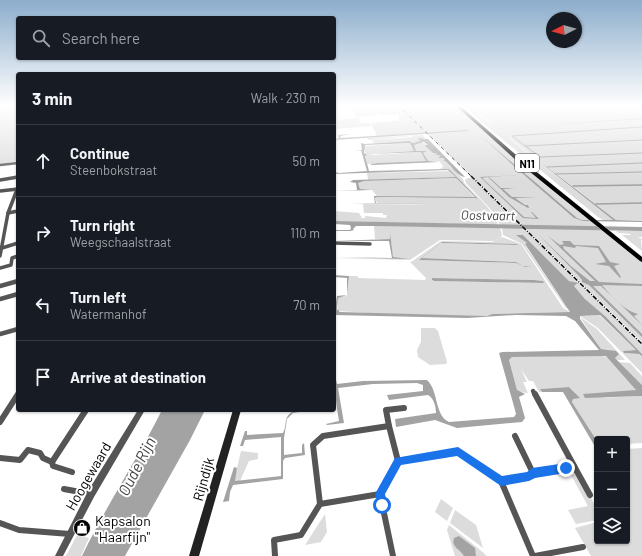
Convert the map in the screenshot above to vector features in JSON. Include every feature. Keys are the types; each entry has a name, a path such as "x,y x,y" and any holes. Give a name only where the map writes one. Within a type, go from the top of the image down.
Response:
{"highway":[{"name":"N11","path":"487,131 521,162 589,217 642,254"},
{"name":"N11","path":"491,131 526,162 595,217 642,260"}],"main road":[{"name":"Rijndijk","path":"194,556 236,412"}],"street":[{"path":"0,165 16,163"},
{"path":"0,180 16,177"},
{"path":"0,191 16,189"},
{"path":"0,256 2,248 1,238 8,213 16,194"},
{"path":"8,213 16,211"},
{"path":"0,224 6,223"},
{"path":"336,243 370,244"},
{"path":"2,248 16,244"},
{"path":"0,268 11,265 12,258 16,257"},
{"path":"0,286 16,282"},
{"path":"0,299 16,295"},
{"path":"0,334 16,330"},
{"path":"533,391 590,495"},
{"path":"0,422 16,397"},
{"path":"394,556 380,494 398,461 386,410 404,408"},
{"path":"52,462 85,412"},
{"name":"Hoogewaard","path":"59,556 91,494 141,412"},
{"path":"275,556 274,540 301,535 320,504 313,445 323,436 389,426"},
{"path":"515,436 532,473"},
{"path":"0,458 20,460 28,450 40,454 43,458 52,462 53,466 72,472"},
{"path":"398,461 458,452 501,482 534,556 583,547"},
{"path":"501,482 529,477 532,473 574,466"},
{"path":"64,488 91,494"},
{"path":"320,504 380,494"},
{"path":"0,523 19,530 70,534"}],"shaded area":[{"path":"0,131 16,131 16,161 0,164"},
{"path":"375,131 424,131 426,133 377,136"},
{"path":"426,131 484,131 571,205 642,262 642,342"},
{"path":"492,131 642,131 642,221 616,220 501,131 613,220 603,220"},
{"path":"423,135 425,138 424,140 420,139 421,141 413,143 409,141 374,143 372,140 414,137 412,136 368,140 368,138"},
{"path":"418,142 427,144 428,145 423,144 433,153 438,153 436,154 439,154 441,156 439,156 445,159 444,161 463,179 464,183 488,208 496,219 498,225 336,221 336,211 359,213 362,218 365,218 365,216 386,218 387,215 383,215 383,213 364,213 363,204 469,205 377,203 375,198 377,197 431,198 377,196 372,190 360,189 358,183 364,181 456,178 475,198 478,199 456,177 368,180 367,173 451,171 449,169 438,170 443,166 439,161 428,161 423,153 427,151 416,151 413,145"},
{"path":"410,143 414,151 370,154 421,152 426,161 367,164 364,146"},
{"path":"472,178 520,225 500,225 493,212 466,183 465,180"},
{"path":"374,226 500,228 502,235 494,241 440,240 410,260 336,258 393,258 390,232 390,239 375,239"},
{"path":"522,227 642,345 642,354 605,316 585,299 574,286 577,284 569,281 523,235 517,235 527,243 525,245 570,310 566,308 522,244 503,235 502,228"},
{"path":"616,231 642,231 642,237 638,237 642,239 642,251 622,235 631,235 630,234 619,233"},
{"path":"502,237 521,244 563,308 570,312 492,314 487,316 401,315 338,311 338,297 347,296 349,276 357,276 359,278 425,280 426,278 410,262 336,259 411,262 441,241 492,242","holes":["442,242 519,245 441,243 435,248","422,258 516,262 523,266 534,267 525,267 516,263 420,260","433,278 534,280 543,281 544,283 434,281 432,280"]},
{"path":"599,315 636,350 623,351 624,353 639,354 642,356 642,373 598,328 580,316"},
{"path":"580,317 597,329 625,360 617,360 615,358 616,355 610,350 601,349"},
{"path":"421,328 435,328 438,331 447,362 446,364 430,365 418,357 417,350 421,342"},
{"path":"596,355 608,357 636,388 635,391 601,398 642,396 642,443 630,444 630,436 594,436 572,402 575,393 569,387 540,389 542,392 539,392 533,381 529,381 521,369 527,382 523,382 528,393 519,392 517,390 509,360 512,357"},
{"path":"619,362 630,363 642,376 642,385"},
{"path":"642,448 642,556 591,556 575,528 594,523 594,544 630,544 630,449"},
{"path":"241,451 258,453 258,459 249,461 240,481 234,481"},
{"path":"577,474 594,504 594,521 576,524 568,510 588,506 571,475"},
{"path":"441,499 453,508 447,521 435,512"},
{"path":"455,510 476,525 483,548 450,523"},
{"path":"325,514 327,532 321,542 305,545"},
{"path":"449,525 486,556 455,556 447,530"},
{"path":"77,535 89,538 81,556 66,556"}],"water":[{"path":"469,131 336,140 339,138 338,135 351,134 340,136 341,138"},
{"path":"500,131 616,220 642,222 583,221 574,218 480,135 577,218 582,220 613,220"},
{"path":"418,138 428,139 465,177 456,172 443,160 445,159 438,157 441,156 435,154 438,153 433,153 424,145 428,145 424,142 414,145 416,151 427,151 423,153 428,161 440,162 372,165 370,164 426,161 421,152 370,154 414,151 410,143 365,145 364,153 367,155 365,156 369,171 449,169 478,199 375,198 376,203 475,205 348,203 375,203 374,196 475,197 456,178 364,181 358,183 360,189 372,190 336,191 357,190 356,183 350,182 353,180 456,177 448,170 336,174 336,172 367,171 361,150 361,143 409,141 413,143 420,141"},
{"path":"519,175 489,177 501,188 516,188 503,189 512,197 537,197 515,198 525,205 528,205 529,208 509,197 488,177 482,178 524,217 536,218 532,212 539,219 523,218 480,177"},
{"path":"336,221 642,227 642,231 356,226 353,229 354,230 350,231 336,231 350,230 350,225 336,224"},
{"path":"390,232 393,257 409,259 336,257 392,258 389,241 336,241 390,239"},
{"path":"516,235 523,235 569,281 578,283 574,286 585,299 605,316 642,354 642,356 639,354 624,353 623,351 636,350 600,315 580,316 580,319 601,349 616,351 619,354 615,358 642,385 642,396 585,398 583,394 636,390 606,356 512,357 509,360 517,390 525,394 519,397 525,418 522,422 457,428 435,420 396,427 395,419 436,413 433,400 428,395 389,400 387,395 423,391 423,385 417,383 373,384 338,388 344,423 327,425 326,424 339,421 336,402 336,380 337,384 363,381 427,380 431,385 441,414 444,419 449,422 514,417 516,414 499,353 599,350 575,321 566,316 516,315 467,318 336,315 337,296 347,295 338,298 337,309 340,312 487,316 492,314 570,312 525,244 527,243"},
{"path":"539,235 572,267 590,281 595,281 548,236 560,245 564,244 562,241 570,241 574,245 599,246 610,262 620,264 614,266 621,277 620,278 609,266 595,264 606,262 598,248 576,246 575,248 563,246 564,249 599,282 642,284 642,286 602,285 623,306 638,314 634,316 642,325 601,286 593,286 642,334 642,337 589,285 582,282 578,275"},
{"path":"442,242 519,245 441,243 422,258 516,262 523,266 534,267 525,267 516,263 419,260"},
{"path":"336,275 349,276 347,295 347,278 336,277"},
{"path":"432,278 534,280 543,281 544,283 434,281"},
{"path":"569,387 580,398 573,399 572,402 594,436 594,445 563,392 542,392 540,389"},
{"name":"Oude Rijn","path":"161,412 204,412 125,556 82,556 101,519"},
{"path":"299,412 293,413 287,419 284,438 284,455 302,453 302,445 304,443 305,455 285,458 283,461 283,479 233,485 230,492 229,501 223,502 234,467 237,468 235,481 281,476 281,437 245,440 243,446 240,446 245,431 247,431 247,435 283,433 288,415 291,413"},
{"path":"459,536 475,548 476,556 464,556 456,548 453,541 454,538"}],"waterway":[{"path":"525,146 512,136 585,131"},
{"path":"525,146 642,140"},
{"path":"525,146 540,157 642,153"},
{"path":"547,167 642,163"},
{"path":"555,174 642,172"},
{"path":"573,186 642,185"},
{"path":"596,204 642,203"}],"railway":[{"path":"425,131 472,177"},
{"path":"471,176 642,344"}],"place":[{"name":"Kapsalon \"Haarfijn\"","path":"82,528"}],"route":[{"path":"382,505 380,494 398,461 458,452 501,482 529,477 532,473 566,468"}],"water label":[{"name":"Oostvaart","path":"488,215"}]}
